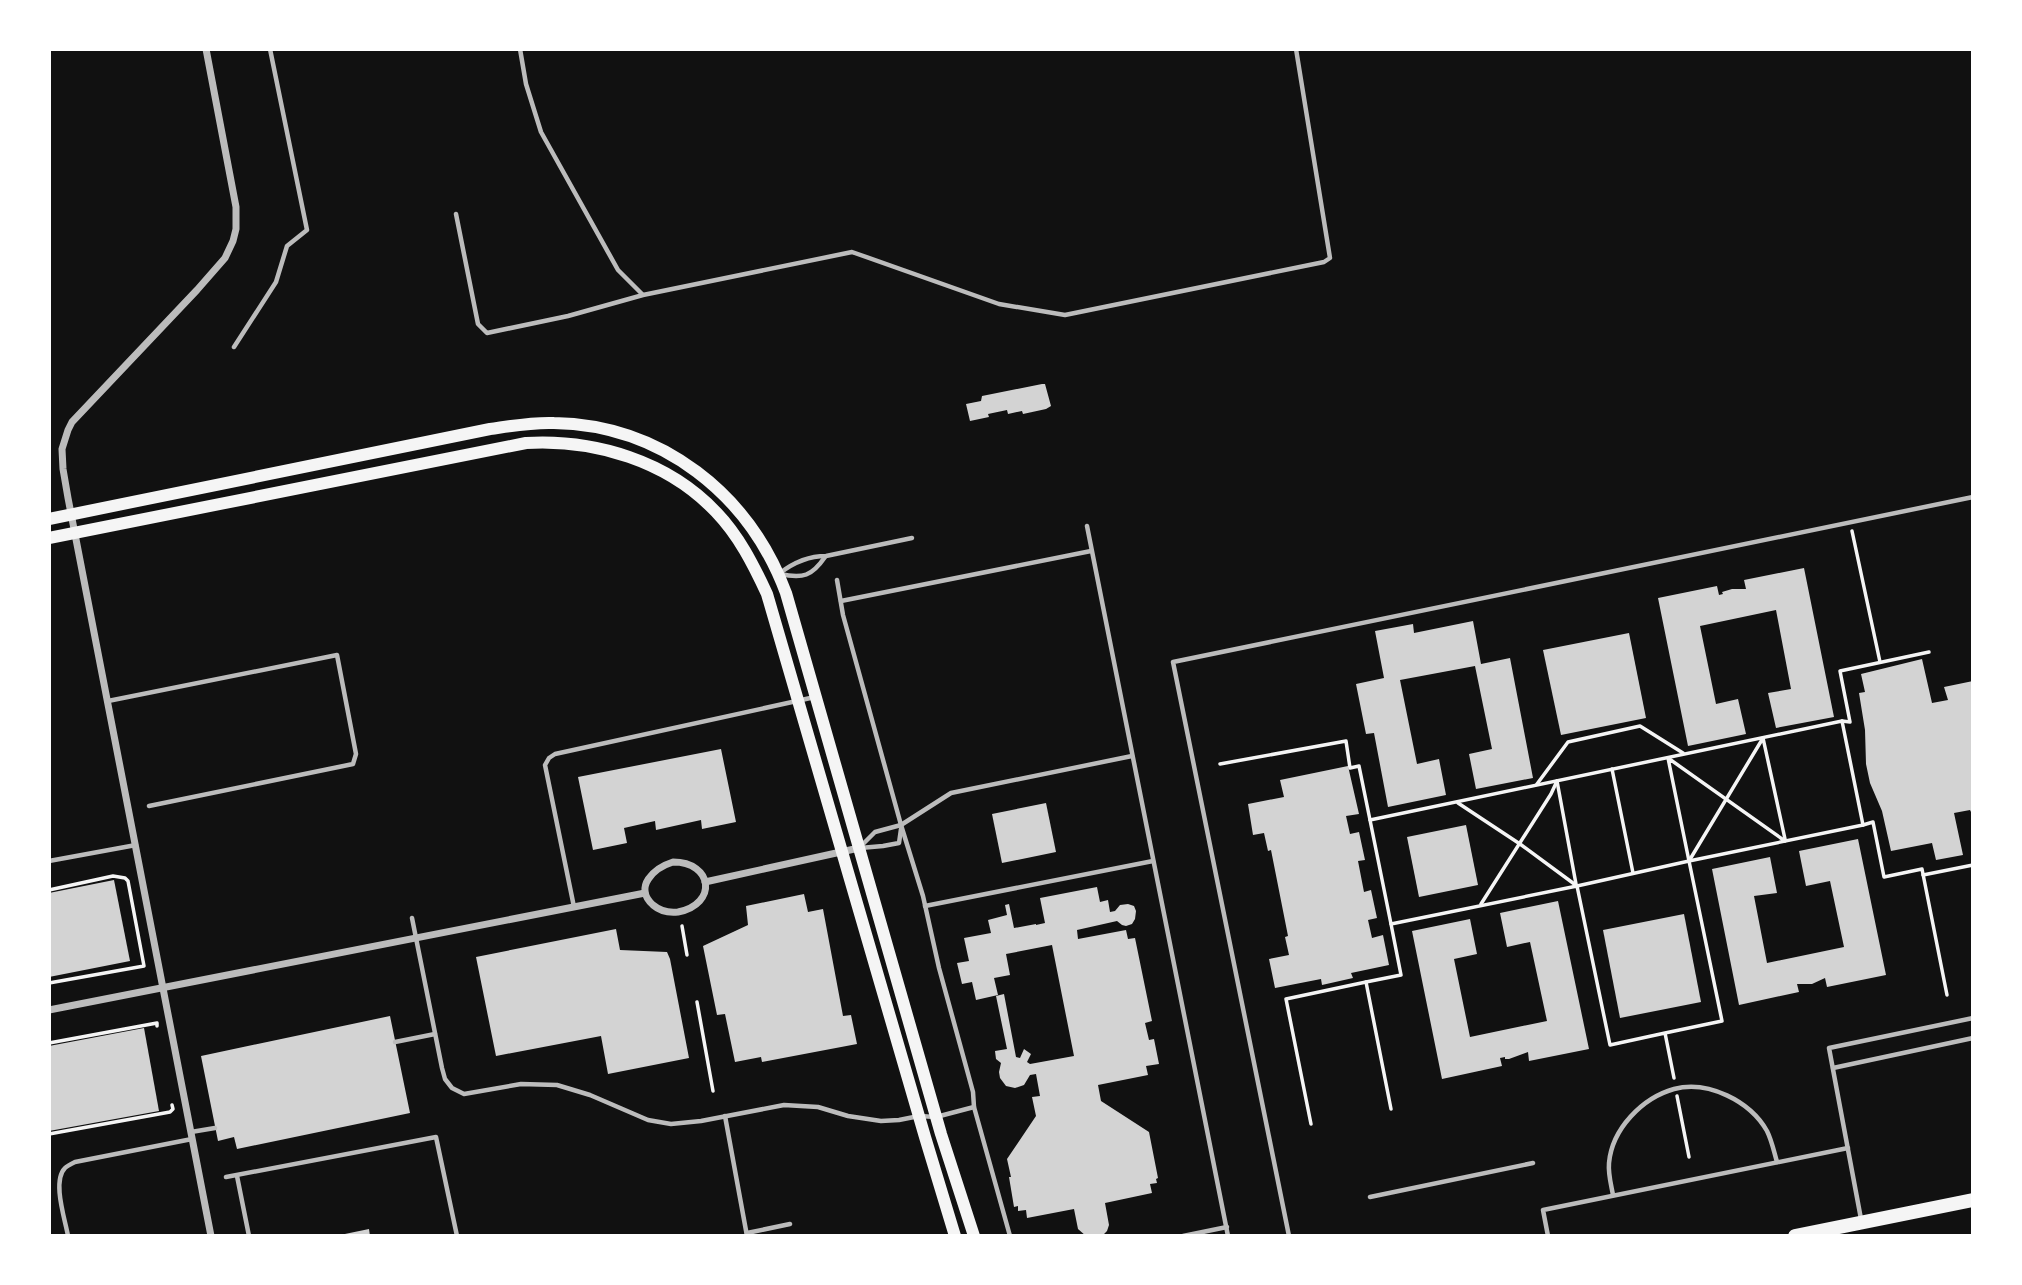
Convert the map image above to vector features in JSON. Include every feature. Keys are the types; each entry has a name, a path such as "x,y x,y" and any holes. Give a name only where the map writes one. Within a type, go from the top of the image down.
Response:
{"main road":[{"path":"49,519 490,429 534,423 570,424 624,434 665,452 696,471 734,505 758,536 779,574 936,1117 974,1236"},
{"path":"49,538 516,444 552,442 594,446 623,454 675,479 703,500 726,523 751,561 766,594 956,1236"},
{"path":"1795,1236 1973,1200"}],"street":[{"path":"206,49 236,207 233,241 225,258 197,290 72,422 65,439 62,458 74,533 211,1236"},
{"path":"705,882 859,848"},
{"path":"673,862 695,866 705,882 702,898 694,907 683,911 661,911 651,904 645,893 646,882 652,872 673,862"},
{"path":"49,1010 645,893"}],"lane":[{"path":"234,347 276,282 287,246 307,230 270,49"},
{"path":"520,49 526,84 541,132 618,270 643,295"},
{"path":"456,214 478,324 487,333 568,316 643,295 852,252 999,304 1065,315 1324,262 1330,258 1296,49"},
{"path":"1289,1236 1173,662 1973,497"},
{"path":"1087,526 1228,1236"},
{"path":"779,574 814,556 826,556 912,538"},
{"path":"841,601 1091,551"},
{"path":"779,574 795,578 816,570 826,556"},
{"path":"837,580 843,615 925,906 973,1092 974,1107 1010,1236"},
{"path":"108,701 337,655 356,754 353,764 149,806"},
{"path":"574,907 545,765 549,758 555,754 816,697"},
{"path":"859,848 875,832 901,825 951,793 1132,756"},
{"path":"859,848 900,843 901,825"},
{"path":"49,861 136,845"},
{"path":"925,906 1153,861"},
{"path":"412,918 445,1079 452,1088 464,1094 521,1084 549,1084 574,1089 648,1120 681,1124 784,1105 818,1107 868,1121 936,1117 974,1107"},
{"path":"1862,1223 1829,1048 1973,1018"},
{"path":"395,1042 435,1034"},
{"path":"1833,1068 1973,1038"},
{"path":"1613,1195 1609,1164 1618,1134 1630,1117 1647,1102 1676,1089 1714,1091 1744,1105 1767,1130 1777,1162"},
{"path":"725,1116 747,1235 790,1224"},
{"path":"68,1236 59,1189 60,1176 66,1167 75,1161 191,1136 215,1128"},
{"path":"226,1177 436,1137 457,1236"},
{"path":"1548,1236 1543,1210 1848,1148"},
{"path":"1370,1197 1533,1163"},
{"path":"237,1176 249,1236"},
{"path":"1183,1236 1227,1227"}],"path":[{"path":"1850,522 1880,662"},
{"path":"1370,820 1850,722 1840,671 1929,652"},
{"path":"1842,722 1863,825"},
{"path":"1536,786 1568,742 1640,726 1685,754"},
{"path":"1689,861 1763,738"},
{"path":"1763,738 1785,841"},
{"path":"1220,764 1346,741 1350,768 1359,766 1401,975 1286,999 1311,1124"},
{"path":"1668,758 1785,841"},
{"path":"1556,781 1610,1045 1722,1021 1668,758"},
{"path":"1612,769 1633,873"},
{"path":"1480,906 1551,794 1556,781"},
{"path":"1457,802 1577,886"},
{"path":"1391,924 1874,822 1884,877 1922,869 1947,995"},
{"path":"1923,875 1973,865"},
{"path":"49,890 113,876 125,878 128,881 144,966 49,984"},
{"path":"682,926 687,955"},
{"path":"1366,982 1391,1108"},
{"path":"696,1002 713,1091"},
{"path":"49,1043 157,1023 159,1036"},
{"path":"1665,1033 1689,1157"},
{"path":"49,1134 170,1112 173,1109 172,1104"}],"building":[{"path":"1045,384 1051,406 1046,409 1023,414 1022,411 1008,414 1007,410 970,421 966,404 981,401 982,396"},
{"path":"1804,568 1834,717 1776,728 1768,693 1791,689 1776,610 1700,626 1716,704 1738,699 1746,734 1688,746 1658,598 1717,586 1719,595 1732,589 1746,589 1744,580"},
{"path":"1473,621 1481,664 1510,658 1533,778 1476,789 1469,754 1492,749 1475,666 1400,680 1417,764 1439,759 1446,795 1388,807 1374,733 1366,734 1356,684 1384,678 1375,631 1413,624 1414,633"},
{"path":"1629,633 1646,718 1561,735 1543,650"},
{"path":"1922,659 1932,703 1948,700 1944,687 1973,681 1973,816 1970,810 1954,813 1963,855 1936,860 1932,843 1891,851 1882,811 1870,783 1866,764 1865,730 1859,693 1865,692 1861,674"},
{"path":"721,749 736,822 702,829 701,820 656,830 655,821 624,828 627,843 593,850 578,777"},
{"path":"1348,766 1359,814 1346,816 1350,834 1359,832 1365,860 1358,861 1364,892 1371,890 1377,918 1368,920 1372,938 1383,935 1389,965 1351,973 1353,978 1322,985 1321,979 1275,988 1269,959 1289,955 1285,937 1288,936 1271,850 1268,851 1264,833 1253,835 1248,804 1284,797 1280,780"},
{"path":"1046,803 1056,852 1002,863 992,814"},
{"path":"1466,825 1478,885 1419,897 1407,837"},
{"path":"1858,839 1886,975 1827,987 1825,978 1812,984 1797,984 1799,992 1739,1005 1712,869 1770,857 1777,893 1754,896 1767,963 1844,947 1830,881 1806,886 1799,851"},
{"path":"114,880 130,961 49,977 49,893"},
{"path":"1097,887 1100,902 1108,900 1110,912 1120,905 1128,904 1134,906 1135,919 1132,924 1126,926 1117,921 1077,930 1078,939 1126,930 1128,939 1135,938 1152,1021 1145,1023 1149,1040 1154,1039 1159,1064 1146,1066 1148,1075 1098,1085 1101,1101 1149,1132 1158,1178 1157,1183 1150,1184 1152,1193 1105,1203 1109,1225 1107,1231 1102,1236 1086,1236 1078,1229 1074,1209 1027,1218 1026,1210 1018,1211 1018,1206 1014,1207 1009,1177 1007,1159 1036,1116 1032,1097 1040,1096 1036,1074 1030,1075 1024,1085 1015,1088 1006,1086 1000,1078 1001,1063 996,1059 995,1051 1007,1049 996,996 1004,994 1016,1057 1020,1058 1024,1049 1031,1054 1027,1062 1030,1064 1074,1056 1052,945 1006,954 1010,975 994,978 998,995 976,1000 972,982 962,984 957,963 969,961 964,938 991,933 988,920 1007,915 1005,905 1009,904 1014,928 1036,925 1045,923 1040,898"},
{"path":"804,894 808,912 823,909 843,1016 851,1015 857,1044 762,1062 761,1057 735,1062 725,1014 717,1015 703,946 748,925 746,906"},
{"path":"1558,901 1589,1049 1529,1061 1528,1052 1509,1059 1500,1058 1502,1066 1442,1079 1412,931 1470,919 1477,954 1454,959 1470,1037 1547,1021 1530,942 1507,947 1500,913"},
{"path":"1684,914 1701,1002 1620,1018 1603,930"},
{"path":"616,929 620,950 667,952 689,1058 608,1074 601,1036 496,1056 476,957"},
{"path":"390,1016 410,1113 237,1149 234,1137 218,1141 201,1056"},
{"path":"144,1028 159,1111 49,1131 49,1046"},
{"path":"369,1229 370,1236 340,1236 340,1235"}]}
